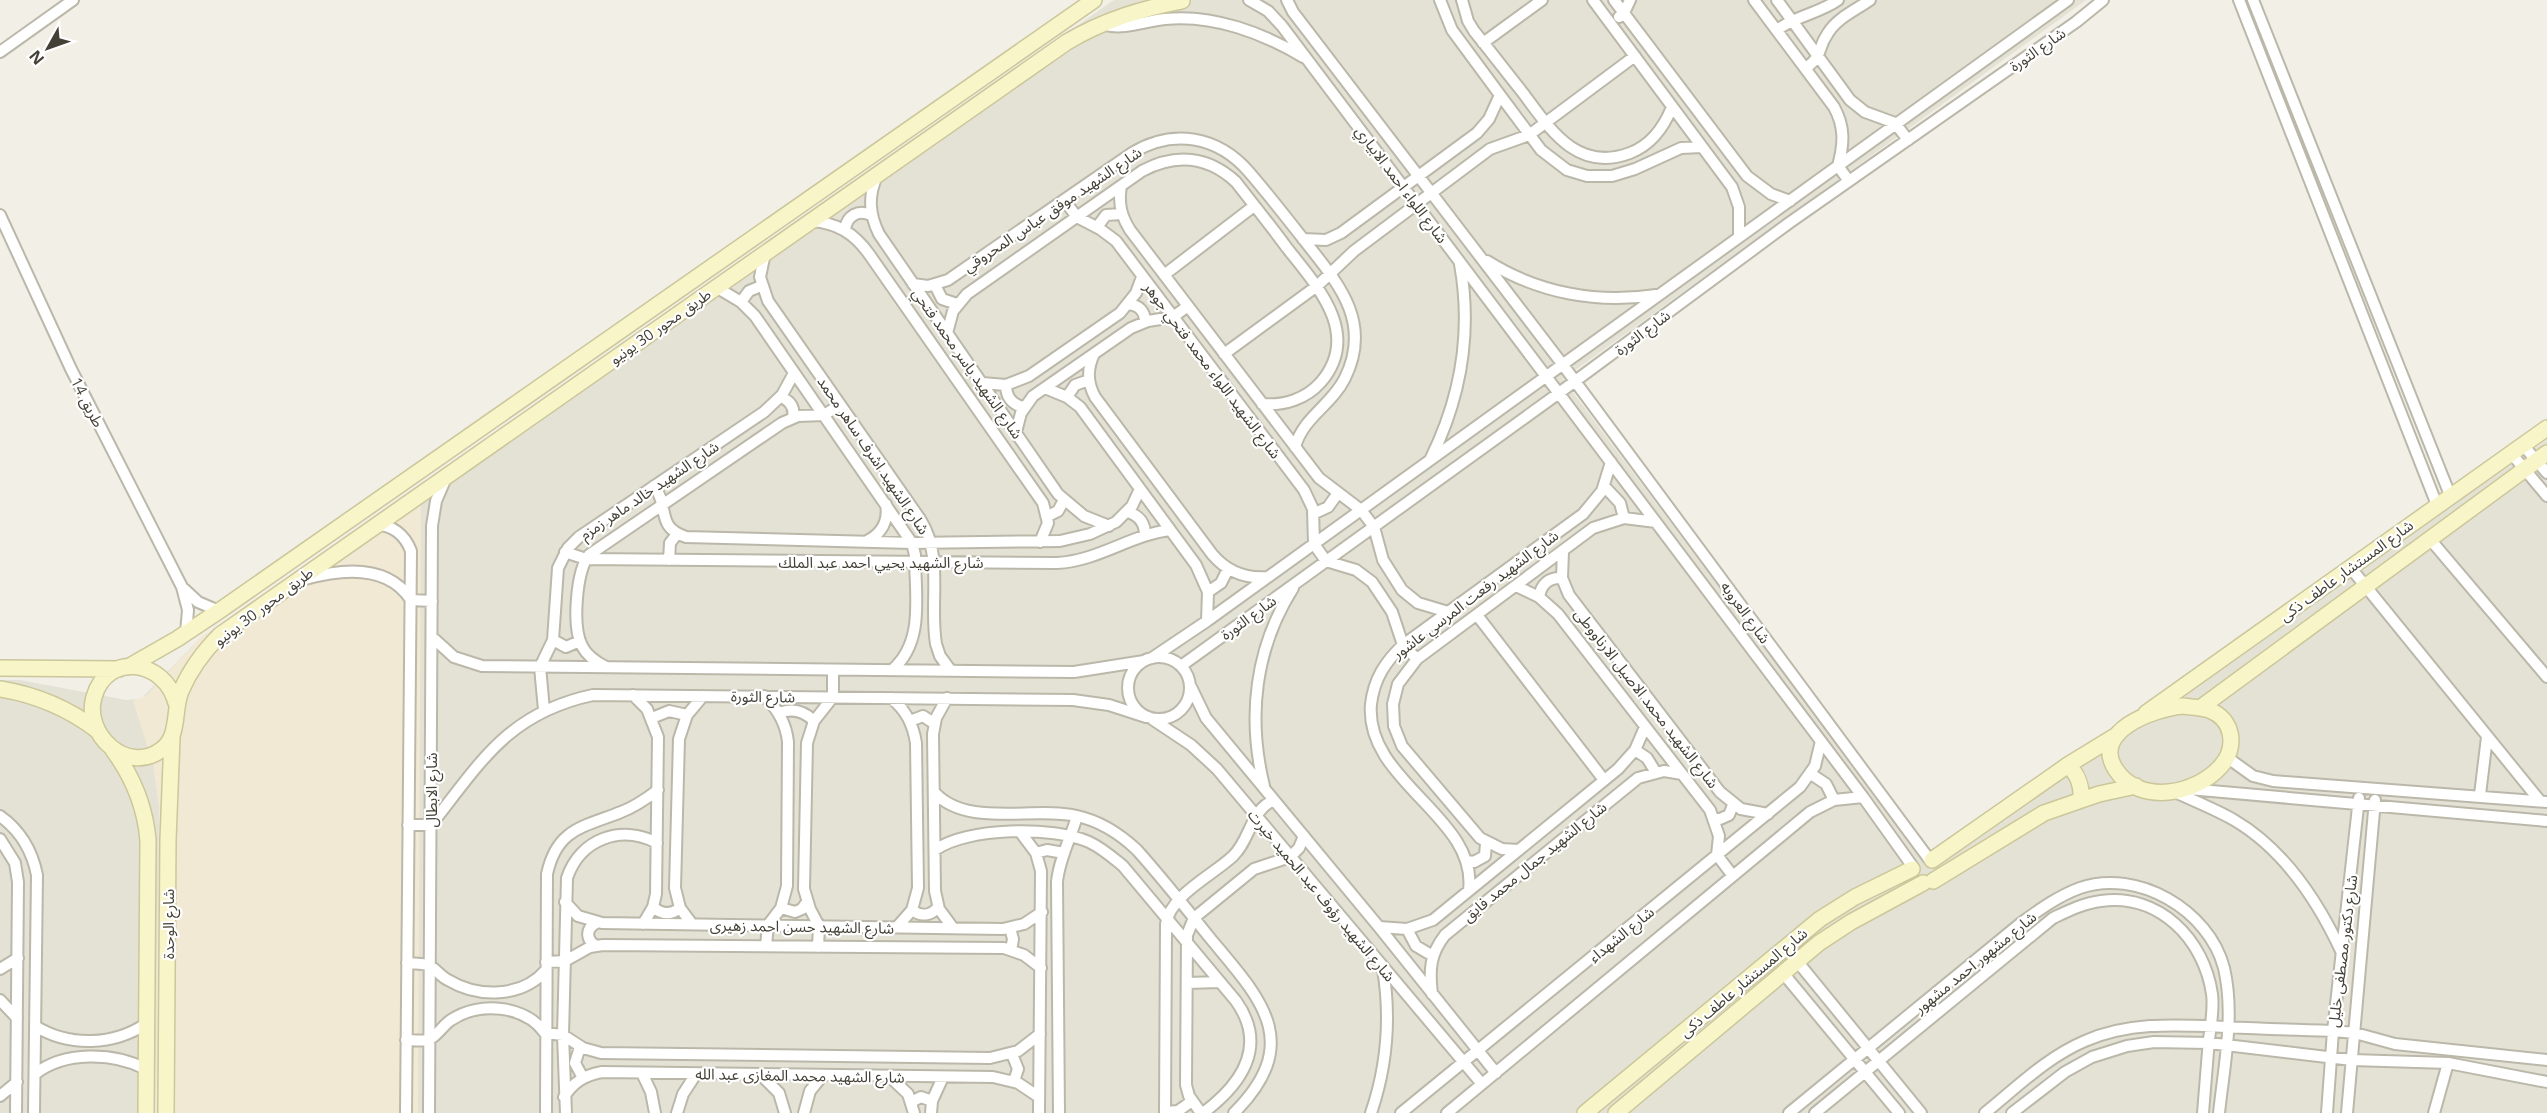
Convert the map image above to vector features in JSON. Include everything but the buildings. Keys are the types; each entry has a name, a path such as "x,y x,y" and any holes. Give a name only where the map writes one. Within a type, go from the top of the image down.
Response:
{"street":[{"path":"0,52 74,0"},
{"name":"طريق محور 30 يونيو","path":"123,668 186,633 219,611 1094,0"},
{"name":"طريق محور 30 يونيو","path":"176,703 192,669 212,643 374,525 1057,50 1102,24 1142,9 1181,0"},
{"name":"شارع اللواء احمد الابياري","path":"1249,0 1276,18 1547,377"},
{"name":"شارع اللواء احمد الابياري","path":"1287,0 1299,20 1563,366"},
{"path":"1440,0 1445,17 1460,42 1529,135 1557,164 1577,173 1600,177 1624,174 1682,147 1702,147"},
{"path":"1462,0 1468,21 1474,31 1556,136 1575,150 1610,158 1633,152 1652,140 1664,124 1672,107"},
{"path":"1483,42 1542,0"},
{"path":"1593,0 1702,147 1736,197 1741,217 1740,237"},
{"path":"1614,0 1747,176 1771,194 1790,201"},
{"path":"1610,23 1624,13 1630,0"},
{"path":"1754,0 1839,116 1844,137 1838,166 1849,181"},
{"path":"1777,0 1857,106 1895,123 1908,140"},
{"path":"1777,30 1791,19 1819,11 1838,0"},
{"path":"1806,69 1819,58 1823,42 1833,26 1870,0"},
{"name":"شارع الثورة","path":"432,637 454,657 472,664 540,667 1074,672 1148,660 1269,577 2068,0"},
{"name":"شارع الثورة","path":"1181,666 1849,181 2076,22 2103,0"},
{"path":"2239,0 2437,504"},
{"path":"2253,0 2450,495"},
{"path":"1102,24 1125,27 1166,19 1211,21 1257,35 1309,61"},
{"path":"1460,42 1474,31"},
{"path":"1224,354 1317,286 1354,251 1490,149 1529,135 1635,56"},
{"path":"1654,82 1668,71"},
{"path":"1303,239 1319,242 1334,238 1404,187 1477,132 1489,119 1500,95"},
{"name":"شارع الشهيد موفق عباس المحروقي","path":"935,285 948,280 1142,147 1163,139 1185,137 1208,141 1220,146 1241,162 1284,215 1340,286 1351,310 1355,337 1352,361 1338,390 1304,425 1295,447"},
{"name":"شارع الشهيد موفق عباس المحروقي","path":"957,304 967,294 1132,178 1162,162 1184,158 1204,161 1229,176 1270,226 1317,286 1329,306 1336,329 1337,347 1332,365 1323,380 1303,396 1288,403 1262,404"},
{"path":"1120,161 1132,178"},
{"path":"845,230 847,222 856,213 871,215 871,194 878,174"},
{"name":"شارع الشهيد اللواء محمد فتحي جوهر","path":"1121,186 1119,195 1122,214 1130,230 1319,478 1361,510 1374,527"},
{"path":"1064,200 1077,217"},
{"path":"1164,275 1254,206"},
{"path":"1096,227 1106,215 1122,214"},
{"name":"طريق 14","path":"0,215 71,369 182,587 188,610 186,633"},
{"name":"شارع الشهيد ياسر محمد فتحي","path":"871,215 879,234 1064,500 1084,516 1109,526"},
{"path":"1270,226 1284,215"},
{"name":"شارع الشهيد اللواء محمد فتحي جوهر","path":"1077,217 1116,241 1304,490 1313,514 1314,544"},
{"name":"شارع الشهيد ياسر محمد فتحي","path":"812,221 834,224 845,230 854,236 869,254 1039,497 1048,516"},
{"path":"741,302 749,291 761,286 760,269 765,253"},
{"path":"1480,257 1520,279 1564,293 1612,298 1659,295"},
{"path":"1430,461 1453,405 1462,366 1465,313 1459,261"},
{"path":"982,383 1006,385 1029,376 1113,318 1136,293 1142,277"},
{"path":"914,284 935,285 942,299 957,304 950,318 947,333"},
{"name":"شارع الشهيد اشرف ساهر محمد","path":"761,286 768,301 920,519 932,543 936,644 943,661 951,671"},
{"name":"شارع الشهيد اشرف ساهر محمد","path":"716,287 741,302 755,316 912,543 915,562 914,636 906,655 892,670"},
{"path":"1128,304 1142,311 1145,322"},
{"path":"1016,432 1024,407 1033,396 1131,328 1145,322 1173,317 1188,306"},
{"path":"1094,354 1088,371 1095,397 1212,554 1227,569 1247,577 1269,577"},
{"name":"شارع العروبه","path":"1563,366 1930,860"},
{"name":"شارع الشهيد خالد ماهر زمزم","path":"565,552 579,537 764,412 780,397 794,373"},
{"name":"شارع العروبه","path":"1547,377 1901,848 1912,868"},
{"path":"1067,397 1075,385 1089,380"},
{"path":"1006,385 1007,394 1012,402 1024,407"},
{"path":"1045,388 1067,397 1080,407 1202,573 1208,592 1207,621"},
{"path":"780,397 790,403 794,410 793,418"},
{"path":"824,415 840,405"},
{"name":"شارع الشهيد خالد ماهر زمزم","path":"580,640 577,627 580,575 586,559 597,548 775,427 806,414 824,415"},
{"name":"شارع المستشار عاطف ذكى","path":"2146,713 2547,428"},
{"path":"2517,449 2536,460 2547,473"},
{"path":"2536,460 2547,496"},
{"name":"شارع المستشار عاطف ذكى","path":"2200,708 2536,460"},
{"name":"شارع الشهيد رفعت المرسي عاشور","path":"1469,890 1467,861 1457,842 1392,766 1376,740 1371,710 1375,683 1388,660 1403,645 1583,514 1597,499 1604,486 1611,462"},
{"name":"شارع الابطال","path":"429,1113 434,509 439,493 451,472"},
{"path":"654,486 663,504 666,521 677,534 670,543 669,560"},
{"path":"1604,486 1620,503 1624,518"},
{"name":"شارع الشهيد يحيي احمد عبد الملك","path":"677,534 694,537 912,543 1040,542 1080,537 1109,526 1127,512 1140,489"},
{"path":"1313,514 1328,507 1338,493"},
{"path":"1040,542 1046,530 1048,516 1058,511 1064,500"},
{"path":"867,541 882,529 886,517 886,504"},
{"path":"1127,512 1139,518 1144,526 1145,535"},
{"name":"شارع الشهيد رفعت المرسي عاشور","path":"1486,843 1473,832 1408,754 1397,736 1393,715 1395,694 1403,675 1417,659 1593,528 1624,518 1656,522"},
{"name":"شارع الابطال","path":"374,525 392,528 409,545 411,600 406,1113"},
{"path":"1374,527 1383,560 1402,590 1428,608 1448,612"},
{"name":"شارع الشهيد يحيي احمد عبد الملك","path":"565,552 586,559 1071,562 1096,557 1145,535 1170,530"},
{"path":"2429,538 2545,672"},
{"path":"1314,544 1326,561 1356,570 1372,582 1392,612 1403,645 1417,659"},
{"name":"شارع الشهيد محمد الاصيل الارناووطى","path":"1563,551 1562,578 1574,602 1720,792 1733,805"},
{"path":"544,710 540,667 553,640 558,568 565,552"},
{"path":"2350,567 2487,737 2543,802"},
{"path":"1208,592 1221,583 1227,569"},
{"path":"293,582 332,572 365,572 395,582 403,588 411,600 432,601"},
{"path":"1539,597 1544,584 1555,578 1562,578"},
{"path":"1264,789 1255,736 1257,682 1271,631 1296,583"},
{"name":"شارع الشهيد محمد الاصيل الارناووطى","path":"1516,586 1539,597 1558,614 1682,774 1714,819 1719,836 1717,855"},
{"name":"طريق 14","path":"182,587 198,602 219,611"},
{"path":"1715,601 1730,590"},
{"path":"1477,615 1605,780"},
{"path":"553,640 566,647 580,640 591,658 606,667"},
{"path":"2228,654 2229,670 2238,676 2243,676"},
{"path":"1167,658 1181,666 1186,672 1191,687 1188,702 1179,713 1166,719 1149,718 1134,707 1128,686 1133,672 1148,660 1167,658"},
{"path":"0,668 137,667 155,672 169,685 176,703 173,735 162,750 153,755 132,758 113,750 99,732 75,715 50,702 0,689"},
{"path":"99,732 92,712 96,691 110,674 123,668"},
{"path":"818,947 819,926 807,902 804,889 807,743 814,721 833,697 833,670"},
{"name":"شارع الشهيد رؤوف عبد الحميد خيرت","path":"1191,687 1206,718 1496,1073"},
{"name":"شارع الثورة","path":"430,825 497,743 525,720 544,710 593,695 1085,701 1115,706 1149,718"},
{"path":"633,695 652,718 658,737 656,894 653,907 643,924"},
{"path":"692,924 680,908 675,888 679,739 687,715 703,696"},
{"path":"764,696 779,713 788,742 787,886 781,908 768,925 766,946"},
{"path":"891,698 902,708 910,721 916,743 918,888 912,910 897,927"},
{"path":"947,698 935,724 935,891 938,906 953,928"},
{"path":"1930,860 1938,871 1928,882 1914,878 1912,868 1919,860 1930,860 2067,765 2117,735 2130,722 2146,713 2163,708 2182,706 2200,708 2218,715 2225,722 2231,740 2228,758 2212,776 2182,790"},
{"path":"652,718 669,711 687,715"},
{"path":"779,713 800,712 814,721"},
{"path":"910,721 923,716 935,724"},
{"name":"شارع الشهيد رؤوف عبد الحميد خيرت","path":"1149,718 1200,753 1482,1084"},
{"name":"شارع الشهيد جمال محمد فايق","path":"1379,927 1407,929 1433,920 1624,763 1635,750 1645,727"},
{"name":"شارع الوحدة","path":"166,1113 168,829 170,754 173,735"},
{"path":"2117,735 2112,746 2111,758 2116,770 2136,786 2149,790 2261,794 2547,821"},
{"path":"2487,737 2485,796 2487,815"},
{"name":"شارع الشهداء","path":"1401,1113 1800,788 1811,774 1818,758 1821,741"},
{"name":"شارع الوحدة","path":"113,750 128,771 135,786 148,833 146,1113"},
{"path":"1635,750 1647,759 1655,771 1682,774"},
{"path":"2228,758 2244,771 2263,779 2543,802"},
{"path":"2067,765 2078,777 2081,800"},
{"name":"شارع الشهيد جمال محمد فايق","path":"1433,956 1439,943 1454,927 1630,783 1655,771"},
{"path":"1811,774 1826,784 1834,800"},
{"path":"2261,794 2258,784 2263,779"},
{"name":"شارع المستشار عاطف ذكى","path":"1616,1113 1782,973 1851,922 1928,882 2033,818 2081,800 2136,786"},
{"name":"شارع دكتور مصطفى خليل","path":"2327,1113 2333,1031 2360,788"},
{"path":"546,1113 547,874 553,854 564,839 577,828 635,806 658,790"},
{"path":"2182,790 2233,819 2265,843 2294,872 2313,897 2342,954"},
{"name":"شارع دكتور مصطفى خليل","path":"2347,1113 2376,790"},
{"path":"935,793 950,806 963,810 1077,816 1101,824 1126,840 1252,988 1268,1018 1270,1033 1267,1064 1253,1092 1234,1113"},
{"name":"شارع الشهداء","path":"1447,1113 1810,812 1834,800 1863,797"},
{"path":"1192,1101 1178,1111 1165,1113 1167,918 1171,908 1178,900 1238,850 1255,815 1264,805 1274,801"},
{"path":"1714,819 1729,814 1733,805 1750,812 1768,814"},
{"path":"994,812 994,834"},
{"path":"0,816 19,832 35,863 37,875 34,1113"},
{"path":"610,816 615,835"},
{"path":"1059,1113 1057,882 1077,816"},
{"path":"408,825 430,825"},
{"path":"1021,833 1036,853 1041,871 1039,1113"},
{"path":"935,850 963,836 1051,833 1072,836 1112,856 1187,941 1243,1011 1251,1035 1251,1048 1243,1072 1222,1098 1202,1113 1192,1101 1186,1085 1187,941 1189,929 1194,918 1254,869 1290,857 1299,848 1304,837"},
{"path":"566,1113 563,1035 567,878 576,858 592,843 615,835 632,834 657,843"},
{"path":"0,839 12,855 17,871 16,1113"},
{"path":"1901,848 1910,847 1913,839"},
{"path":"1467,861 1474,862 1485,856 1486,843 1502,849 1519,850"},
{"path":"1036,853 1047,850 1064,853"},
{"path":"1717,855 1733,876"},
{"name":"شارع المستشار عاطف ذكى","path":"1585,1113 1820,919 1912,868"},
{"name":"شارع مشهور احمد مشهور","path":"1789,1113 2021,923 2049,903 2080,888 2109,883 2135,885 2157,893 2178,905 2196,920 2211,939 2223,966 2228,995 2228,1027 2218,1113"},
{"name":"شارع مشهور احمد مشهور","path":"1815,1113 2053,918 2078,906 2101,900 2125,901 2167,917 2184,930 2197,947 2208,971 2212,996 2203,1113"},
{"name":"شارع الشهيد حسن احمد زهيرى","path":"565,902 578,916 596,923 643,924 1010,928 1024,924 1042,912"},
{"path":"781,908 795,912 802,909 807,902"},
{"path":"912,910 924,915 932,913 938,906"},
{"path":"653,907 664,913 673,913 680,908"},
{"path":"596,923 590,927 588,934 590,941 596,946"},
{"path":"1010,928 1013,939 1011,950"},
{"path":"1407,929 1416,946 1433,956 1430,973 1432,994"},
{"path":"18,933 37,934"},
{"name":"شارع الشهيد حسن احمد زهيرى","path":"565,961 596,946 766,946 1011,950 1024,955 1041,968"},
{"path":"0,969 18,958"},
{"path":"407,963 429,965 442,977 456,984 495,992 523,988 536,981 546,966 565,961"},
{"path":"1797,961 1921,1113"},
{"path":"1371,1113 1381,1081 1387,1044 1388,1006 1383,969"},
{"path":"1782,973 1899,1113"},
{"path":"1187,983 1220,982"},
{"path":"0,1000 17,1018"},
{"path":"406,1040 429,1040 442,1027 459,1016 484,1009 520,1013 538,1022 546,1032 563,1035"},
{"path":"35,1026 52,1035 69,1039 102,1040 121,1037 147,1023"},
{"path":"1985,1113 2055,1057 2083,1041 2113,1030 2137,1026 2178,1024 2333,1031 2355,1033 2395,1044 2547,1060"},
{"name":"شارع الشهيد محمد المغازى عبد الله","path":"563,1035 580,1047 602,1053 990,1058 1012,1054 1026,1047 1040,1034"},
{"path":"2012,1113 2065,1072 2092,1057 2154,1042 2209,1043 2352,1060 2448,1063 2547,1082"},
{"path":"564,1096 583,1078 575,1063 580,1047"},
{"path":"1012,1054 1018,1069 1014,1081"},
{"path":"35,1074 48,1065 71,1058 121,1059 146,1069"},
{"path":"2434,1113 2448,1063"},
{"name":"شارع الشهيد محمد المغازى عبد الله","path":"583,1078 602,1072 993,1077 1014,1081 1039,1097"},
{"path":"642,1073 651,1092 655,1113"},
{"path":"676,1113 683,1094 696,1074"},
{"path":"760,1074 779,1093 785,1113"},
{"path":"804,1113 810,1091 823,1075"},
{"path":"889,1076 903,1087 912,1108 921,1097 932,1101"},
{"path":"931,1113 932,1101 943,1077"},
{"path":"0,1096 17,1082"}],"shaded area":[{"path":"1114,0 2086,0 1563,379 1851,764 1930,864 1978,839 2217,668 2547,440 2547,1113 0,1113 0,680 20,680 126,700 141,699 199,639"},
{"path":"421,483 418,1113 155,1113 159,807 153,764 133,701 147,695 199,639"}]}
